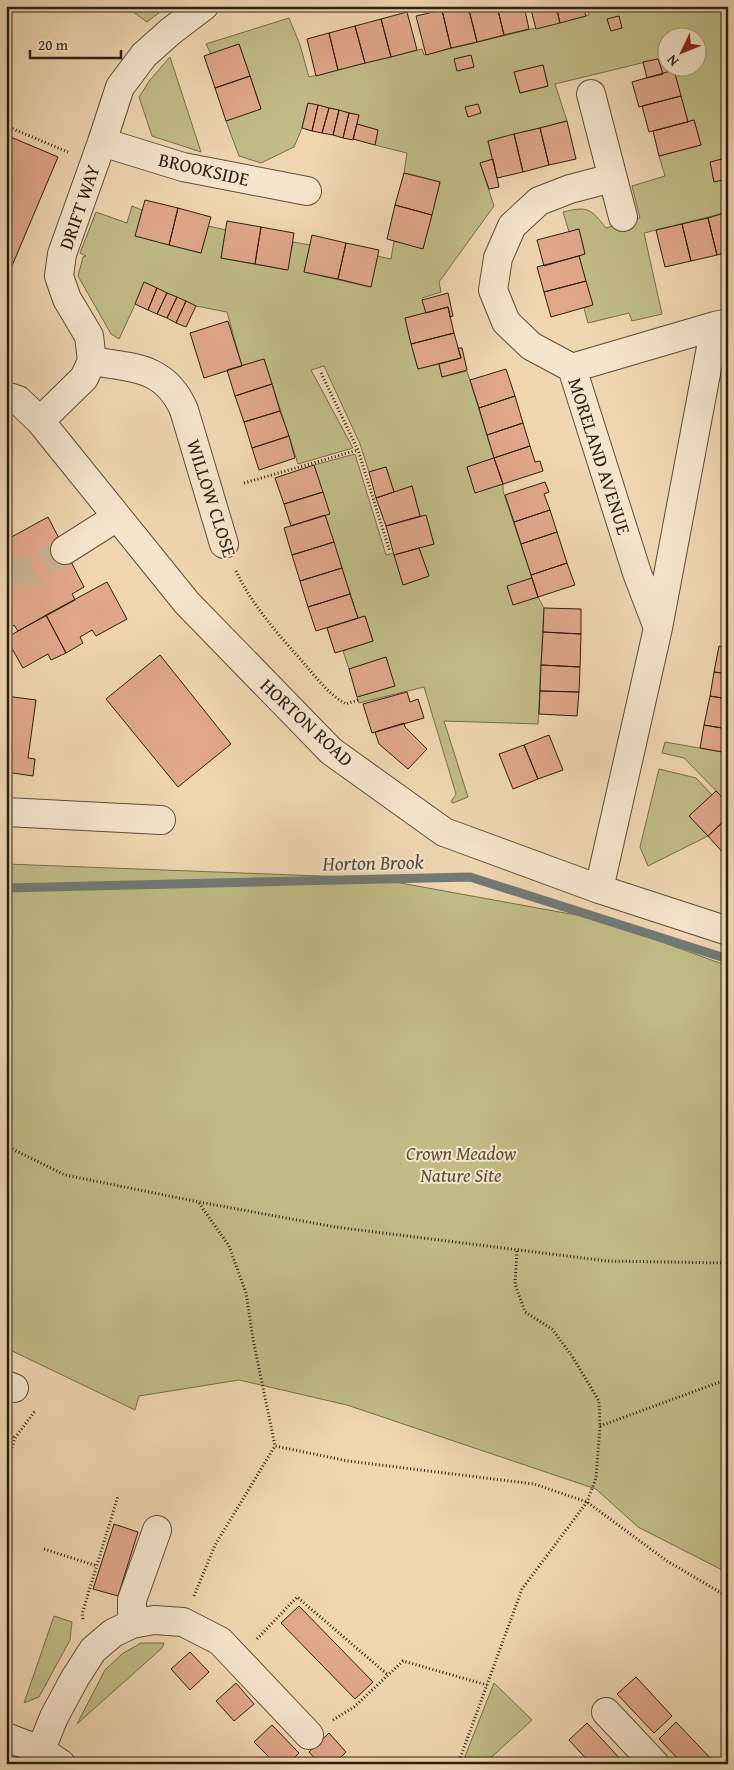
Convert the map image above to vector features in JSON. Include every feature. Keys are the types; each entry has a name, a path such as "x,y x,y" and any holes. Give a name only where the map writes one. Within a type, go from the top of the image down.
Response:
{"street":[{"name":"DRIFT WAY","path":"92,361 88,336 67,299 59,276 62,254 120,87 144,55 171,31 204,6"},
{"path":"590,94 623,217"},
{"name":"BROOKSIDE","path":"98,153 183,167 307,192"},
{"path":"572,368 531,346 506,322 493,290 498,258 512,226 539,201 570,189 612,178"},
{"name":"MORELAND AVENUE","path":"599,889 658,628 721,324 572,368 637,572 658,628"},
{"path":"40,421 84,378 92,361"},
{"name":"WILLOW CLOSE","path":"92,361 141,369 156,375 168,384 178,397 184,410 224,544"},
{"name":"HORTON ROAD","path":"6,396 18,400 40,421 187,603 331,751 444,832 599,889 728,931"},
{"path":"66,550 117,517"},
{"path":"6,812 161,820"},
{"path":"132,1624 132,1600 156,1530"},
{"path":"6,1737 45,1759 54,1717 74,1678 93,1650 113,1633 132,1624 154,1620 183,1622 220,1641 309,1735"},
{"path":"606,1712 655,1764"}],"path":[{"path":"6,126 98,153"},
{"path":"321,373 358,450 390,552"},
{"path":"244,483 358,450"},
{"name":"WILLOW CLOSE","path":"224,544 238,576 272,627 321,684 339,700 346,704 358,700"},
{"path":"6,1146 65,1176 335,1227 607,1261 728,1263"},
{"path":"183,1622 215,1545 275,1446 253,1339 246,1293 229,1246 199,1202"},
{"path":"458,1764 522,1589 587,1502 596,1478 600,1426 599,1402 572,1356 552,1329 525,1312 515,1284 517,1250"},
{"path":"600,1426 728,1379"},
{"path":"6,1468 15,1438 40,1404"},
{"path":"6,1435 15,1438"},
{"path":"275,1446 348,1461 534,1484 587,1502 667,1561 728,1597"},
{"path":"93,1650 82,1614 118,1496"},
{"path":"44,1549 97,1566"},
{"path":"237,1659 297,1598 388,1675"},
{"path":"309,1735 354,1707 404,1661 487,1685"}],"green space":[{"path":"125,6 168,6 147,22"},
{"path":"612,6 728,6 728,212 644,233 662,314 632,321 629,313 588,323 584,308 592,305 579,256 585,254 579,229 569,232 563,212 578,209 588,210 606,228 640,218 632,186 665,176 659,156 701,145 694,120 688,122 676,78 706,78 706,28 656,28 656,59 555,84 567,121 488,141 493,159 480,163 494,206 439,282 441,292 422,298 426,313 405,318 418,369 439,364 442,377 467,371 494,458 467,467 475,492 503,484 503,491 532,578 507,587 513,604 538,597 544,608 538,724 444,721 468,797 453,803 451,802 456,794 424,687 359,703 357,697 394,686 386,657 349,669 343,651 373,641 365,616 358,618 325,515 329,514 314,465 355,454 386,555 394,553 403,585 429,576 419,548 434,544 426,516 420,516 412,486 394,492 386,467 369,472 360,444 324,366 311,370 353,448 298,464 264,359 242,366 227,312 196,306 145,283 119,339 111,334 78,276 83,257 86,256 80,253 96,212 127,223 132,206 142,210 136,236 201,253 208,226 226,230 221,258 287,270 293,242 310,245 304,272 370,287 377,256 391,259 394,241 423,248 440,182 404,173 407,153 375,145 378,130 357,124 359,115 308,103 302,128 294,147 261,163 239,156 226,121 261,108 239,44 211,54 206,44 289,18 300,45 309,77 422,49 424,55 589,15 588,12","holes":["543,65 548,86 520,93 514,72"]},
{"path":"170,57 201,152 152,136 139,97 150,80"},
{"path":"665,742 728,753 728,803 684,758 662,753"},
{"path":"659,769 696,778 712,795 689,816 708,836 648,866 640,847"},
{"name":"Crown Meadow Nature Site","path":"6,864 373,878 598,919 728,966 728,1573 638,1527 596,1489 347,1405 239,1380 139,1396 135,1410 6,1348"},
{"path":"54,1616 72,1622 70,1640 39,1697 24,1703"},
{"path":"141,1643 164,1643 162,1648 77,1724 105,1670 122,1654"},
{"path":"494,1683 532,1720 484,1764 462,1764"}],"building":[{"path":"457,6 468,6 477,42 451,48 442,10"},
{"path":"468,6 497,6 504,35 477,42"},
{"path":"497,6 524,6 529,29 504,35"},
{"path":"530,6 556,6 560,23 536,29"},
{"path":"556,6 583,6 586,16 560,23"},
{"path":"442,10 451,48 426,55 416,16"},
{"path":"407,12 417,50 391,57 381,19"},
{"path":"619,16 622,28 611,31 607,19"},
{"path":"381,19 391,57 365,63 355,26"},
{"path":"355,26 365,63 338,70 329,33"},
{"path":"329,33 338,70 316,76 307,39"},
{"path":"239,44 250,76 215,88 204,56"},
{"path":"471,55 474,67 457,71 454,59"},
{"path":"656,59 656,76 647,78 643,62"},
{"path":"543,65 548,86 520,93 514,72"},
{"path":"656,75 656,78 676,78 681,96 639,107 632,82"},
{"path":"250,76 261,109 226,121 215,88"},
{"path":"681,96 688,122 649,132 642,106"},
{"path":"308,103 318,105 312,131 302,128"},
{"path":"478,104 481,113 468,117 465,107"},
{"path":"318,105 329,108 322,133 312,131"},
{"path":"329,108 339,110 333,135 322,133"},
{"path":"339,110 349,113 343,138 333,135"},
{"path":"349,113 359,115 353,140 343,138"},
{"path":"694,120 701,145 659,156 653,131"},
{"path":"567,121 576,159 549,165 540,128"},
{"path":"357,124 378,130 375,145 353,139"},
{"path":"540,128 549,165 523,172 514,134"},
{"path":"514,134 523,172 497,178 488,141"},
{"path":"6,135 58,157 6,280"},
{"path":"493,159 499,187 489,189 480,163"},
{"path":"722,159 727,179 714,182 710,162"},
{"path":"404,173 440,182 432,215 395,205"},
{"path":"145,200 178,208 169,245 135,236"},
{"path":"395,205 432,215 423,249 387,239"},
{"path":"178,208 211,217 201,253 169,245"},
{"path":"728,212 728,252 717,255 708,218"},
{"path":"708,218 717,255 691,261 682,224"},
{"path":"227,221 261,227 255,264 221,258"},
{"path":"682,224 691,261 665,267 656,230"},
{"path":"261,227 294,233 288,270 255,264"},
{"path":"579,229 585,254 544,266 537,240"},
{"path":"312,235 346,243 338,279 304,272"},
{"path":"346,243 379,250 371,287 338,279"},
{"path":"579,256 586,281 544,292 537,267"},
{"path":"586,281 593,305 551,317 544,292"},
{"path":"144,282 157,288 148,310 135,304"},
{"path":"157,288 167,293 157,314 148,310"},
{"path":"167,293 177,297 167,318 157,314"},
{"path":"448,293 453,316 450,317 448,307 426,313 422,300"},
{"path":"177,297 186,301 176,323 167,318"},
{"path":"186,301 196,306 186,327 176,323"},
{"path":"448,307 454,333 411,344 405,318"},
{"path":"228,321 242,366 204,378 190,333"},
{"path":"454,333 461,358 418,369 411,344"},
{"path":"458,348 462,348 467,370 442,377 439,364 461,358"},
{"path":"264,359 272,384 235,396 227,370"},
{"path":"506,369 515,396 479,408 470,380"},
{"path":"272,384 280,411 244,422 235,396"},
{"path":"515,396 523,423 487,435 479,408"},
{"path":"280,411 289,436 252,448 244,422"},
{"path":"523,423 530,446 494,458 487,435"},
{"path":"289,436 295,458 259,470 252,448"},
{"path":"530,446 535,462 540,461 543,471 503,484 494,458"},
{"path":"494,458 503,484 475,493 467,467"},
{"path":"314,465 323,492 284,504 275,478"},
{"path":"386,467 394,492 376,498 369,472"},
{"path":"545,482 549,492 544,494 550,510 514,522 505,495"},
{"path":"412,486 420,516 386,526 376,498"},
{"path":"323,492 330,514 291,526 284,504"},
{"path":"550,510 557,532 521,544 514,522"},
{"path":"325,515 334,542 292,555 284,528"},
{"path":"426,515 434,544 394,555 386,526"},
{"path":"48,517 84,587 72,594 75,600 18,631 14,625 6,630 6,540"},
{"path":"557,532 567,563 531,575 521,544"},
{"path":"334,542 342,568 300,581 292,555"},
{"path":"419,548 429,576 403,585 394,555"},
{"path":"567,563 575,585 538,597 531,575"},
{"path":"342,568 350,594 308,607 300,581"},
{"path":"532,578 538,597 513,605 507,586"},
{"path":"107,582 127,619 96,636 92,630 80,637 83,643 66,653 46,615"},
{"path":"350,594 358,618 316,631 308,607"},
{"path":"544,608 581,609 581,634 543,632"},
{"path":"46,615 66,653 51,660 48,654 23,668 6,638"},
{"path":"365,616 373,641 335,653 327,628"},
{"path":"543,632 581,634 580,667 541,665"},
{"path":"719,646 728,648 728,674 714,672"},
{"path":"160,655 231,744 178,787 106,699"},
{"path":"386,657 395,686 357,697 349,669"},
{"path":"541,665 580,667 579,692 540,691"},
{"path":"714,672 728,674 728,699 710,696"},
{"path":"540,691 579,692 577,716 539,714"},
{"path":"407,692 410,702 418,699 424,718 372,733 363,704"},
{"path":"6,696 36,700 28,758 35,759 33,776 6,772"},
{"path":"710,696 728,699 728,729 704,725"},
{"path":"404,723 405,727 427,749 408,769 379,744 375,732"},
{"path":"704,725 728,729 728,753 700,748"},
{"path":"549,735 563,770 538,779 524,745"},
{"path":"524,745 538,779 513,789 499,754"},
{"path":"716,791 728,803 728,817 708,836 689,816"},
{"path":"728,817 728,854 726,856 708,836"},
{"path":"114,1524 138,1532 118,1596 93,1589"},
{"path":"299,1606 373,1682 355,1699 281,1623"},
{"path":"190,1652 209,1672 190,1690 171,1669"},
{"path":"636,1677 672,1716 654,1733 617,1694"},
{"path":"236,1683 254,1704 234,1721 216,1701"},
{"path":"676,1722 713,1761 711,1764 683,1764 659,1739"},
{"path":"587,1723 625,1764 591,1764 569,1740"},
{"path":"272,1725 299,1753 288,1764 276,1764 254,1742"},
{"path":"329,1733 346,1752 334,1764 320,1764 309,1752"}],"waterway":[{"name":"Horton Brook","path":"6,888 470,877 728,959"}],"tunnel":[{"path":"6,570 32,572 65,550"}]}
